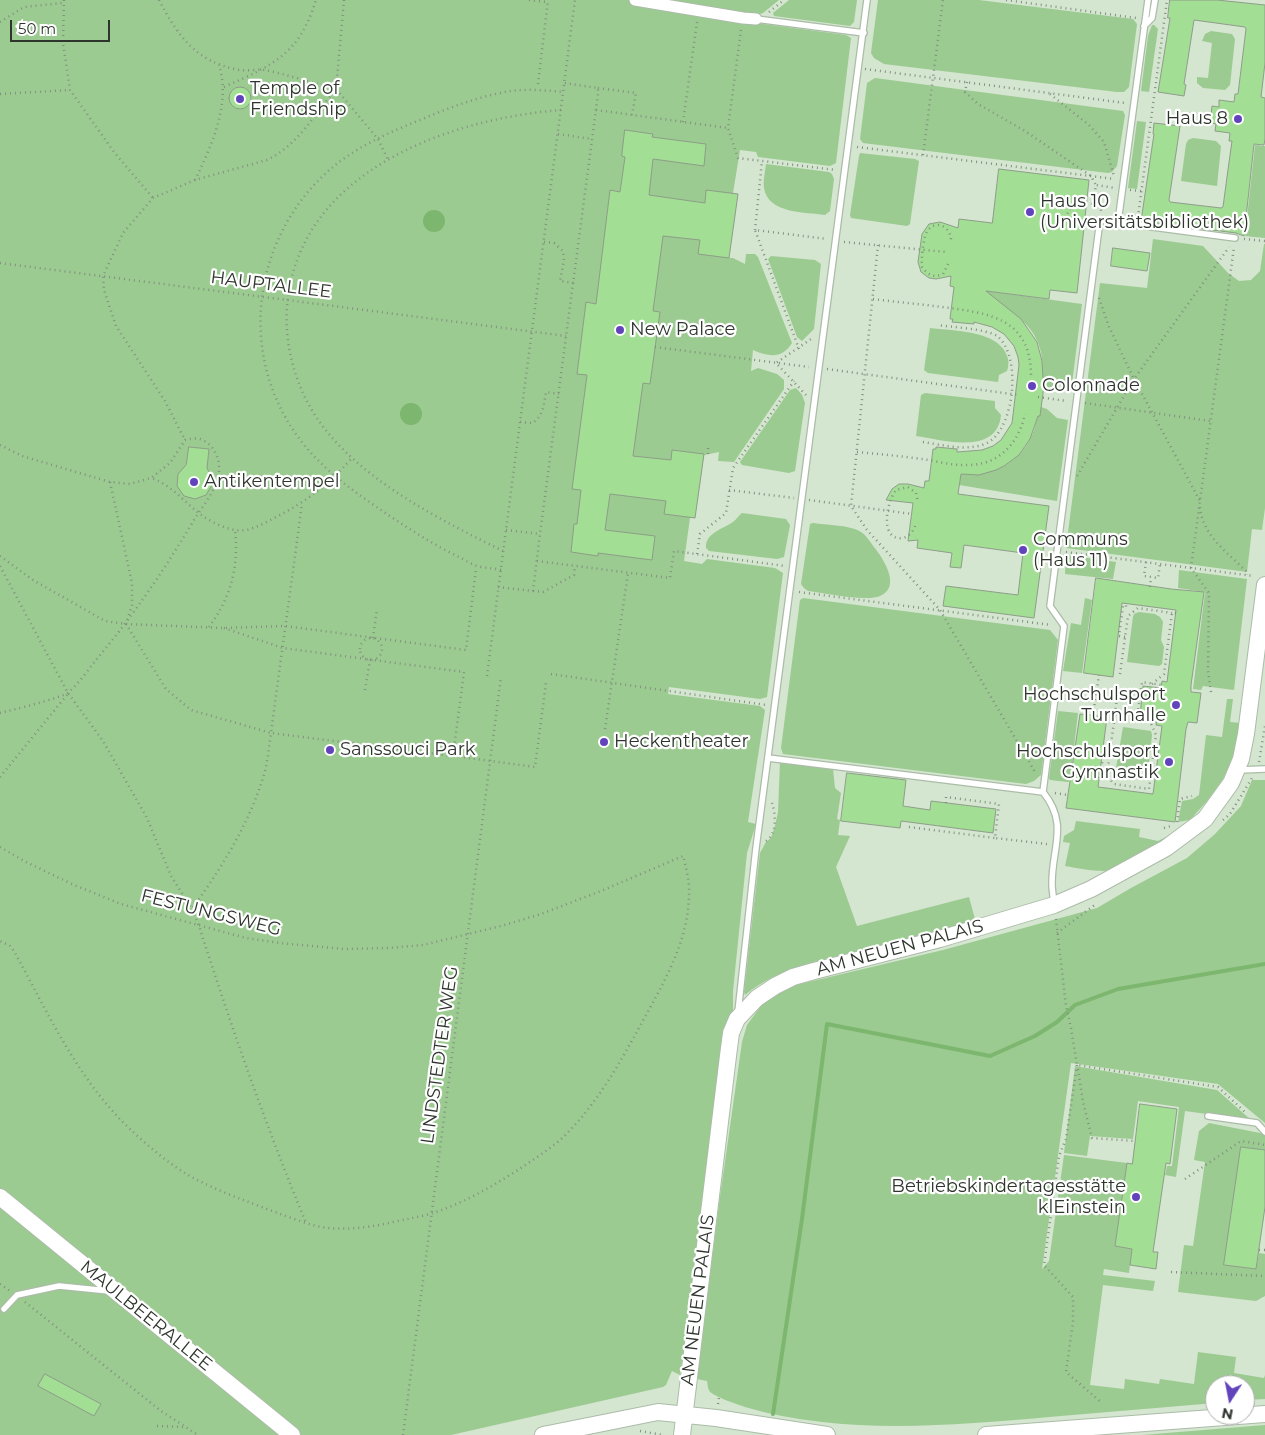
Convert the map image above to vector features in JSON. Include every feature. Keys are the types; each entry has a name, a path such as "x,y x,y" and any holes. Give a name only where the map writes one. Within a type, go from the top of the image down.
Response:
{"street":[{"path":"635,0 758,19"},
{"name":"AM NEUEN PALAIS","path":"682,1435 683,1414 731,1033 737,1019 765,991 793,977 940,939 1054,905 1091,889 1166,848 1206,818 1231,783 1237,771 1246,734 1260,581"},
{"name":"MAULBEERALLEE","path":"0,1197 292,1435"},
{"path":"544,1435 658,1412 827,1435"},
{"path":"986,1435 1265,1414"}],"lane":[{"path":"737,1019 768,758 868,0"},
{"path":"1118,222 1148,0"},
{"path":"1144,26 1152,18 1155,0"},
{"path":"758,19 864,33"},
{"path":"1043,792 1064,626 1050,606 1100,220 1235,238"},
{"path":"768,758 1043,792 1052,803 1056,813 1058,831 1052,882 1054,905"},
{"path":"1237,771 1243,769 1265,769"},
{"path":"1208,1116 1257,1123 1265,1132"},
{"path":"4,1309 17,1295 59,1286 117,1292"}],"path":[{"path":"159,0 175,28 188,45 199,54 219,65 241,70 264,70 336,89 378,139 388,160"},
{"path":"224,87 264,70 291,49 307,24 316,0"},
{"path":"185,440 165,401 116,326 104,290 103,276 123,233 153,198 196,180 267,160 278,155 294,142 309,125 336,89 344,0"},
{"path":"528,0 548,1 538,84"},
{"path":"487,676 575,0"},
{"path":"758,19 784,0"},
{"path":"922,155 943,0"},
{"path":"1006,0 1145,19"},
{"path":"1043,0 1043,5"},
{"path":"1137,225 1167,0"},
{"path":"0,22 24,7 63,1 63,43 70,90 114,152 153,198"},
{"path":"683,122 698,11"},
{"path":"742,18 728,128 738,158 845,172"},
{"path":"196,180 212,140 223,101 224,87 219,65"},
{"path":"859,68 1134,104"},
{"path":"967,82 965,92 978,104 1090,176 1096,185"},
{"path":"564,83 636,93 632,115"},
{"path":"533,591 598,88"},
{"path":"0,94 70,90"},
{"path":"501,570 477,566 450,553 400,523 335,477 315,457 284,416 274,394 262,344 260,324 261,296 272,254 294,212 304,197 334,167 352,154 378,139 441,112 501,92 538,90 563,92"},
{"path":"848,146 1116,179 1104,142 1089,126 1049,93"},
{"path":"503,551 451,525 390,487 352,458 335,442 321,424 300,388 288,342 286,326 288,300 299,256 317,222 345,190 360,178 388,160 427,141 456,130 513,115 561,110"},
{"path":"596,110 728,128"},
{"path":"558,134 592,139"},
{"path":"755,230 762,161"},
{"path":"1065,218 1074,202"},
{"path":"1086,204 1102,205 1100,220"},
{"path":"948,264 942,274 935,276 929,274 922,267 923,249 926,232 936,225 946,228 951,234 951,240"},
{"path":"1235,238 1265,241"},
{"path":"1067,475 1077,476 1134,379 1235,238"},
{"path":"1211,692 1208,671 1209,593 1191,568 1235,238"},
{"path":"543,242 554,243 562,251 564,260 560,281 574,282"},
{"path":"759,245 798,349"},
{"path":"878,245 851,506 867,530 940,610 1040,780 1043,792 1068,795"},
{"path":"912,248 946,252"},
{"name":"HAUPTALLEE","path":"0,263 566,336"},
{"path":"1091,291 1100,300 1109,327 1134,379 1200,501 1201,516 1206,527 1217,543 1247,572 1247,575"},
{"path":"873,299 978,312 999,318 1015,330 1025,343 1030,359 1031,376"},
{"path":"923,442 974,447 988,442 997,436 1005,424 1011,394 1013,371 1010,356 1005,344 996,335 977,330 937,325"},
{"path":"776,362 798,349 824,329"},
{"path":"655,347 1019,395"},
{"path":"776,362 814,404"},
{"path":"697,554 700,534 726,513 733,468 794,381"},
{"path":"520,422 533,424 542,413 546,392 559,394"},
{"path":"1038,397 1211,421"},
{"path":"857,452 953,464 980,464 998,457 1011,446 1020,432 1025,414"},
{"path":"0,445 22,456 110,482 130,484 151,478 170,462 185,440 198,438 208,443 217,455 219,466 218,477 199,512 126,624 0,777"},
{"path":"708,447 708,454"},
{"path":"151,478 174,490 199,512 222,526 235,530 246,530 257,527 302,503 335,477 352,458"},
{"path":"110,482 132,583 132,605 126,624 166,690 191,710 271,734 535,767 546,683"},
{"path":"915,526 912,533 906,538 893,536 888,526 889,511 892,495 899,488 908,487 913,490 918,502"},
{"path":"729,490 912,514"},
{"path":"192,909 220,870 247,816 266,770 302,503"},
{"path":"209,627 225,602 233,581 237,560 235,530"},
{"path":"506,530 540,534"},
{"path":"537,561 670,578 674,551 793,567"},
{"path":"1057,551 1247,575 1260,581"},
{"path":"0,556 32,580 105,621 126,624 224,628 285,626 466,650 476,569"},
{"path":"1146,562 1144,576 1158,578 1160,564"},
{"path":"0,566 68,693 108,749 147,818 171,876 192,909 276,1149 306,1223"},
{"path":"498,587 544,592 574,575 575,566"},
{"path":"605,729 628,573"},
{"path":"1150,587 1151,577"},
{"path":"790,591 1064,626"},
{"path":"1125,637 1119,636 1123,606 1126,605 1131,614"},
{"path":"373,638 377,608"},
{"path":"1120,674 1128,616 1138,608 1174,613 1164,674 1152,684"},
{"path":"224,628 282,648 464,672 453,756"},
{"path":"373,638 381,645 382,650 379,656 370,660 364,658 360,648 362,642 373,638"},
{"path":"365,690 370,660"},
{"path":"551,674 775,706"},
{"path":"1093,715 1099,675"},
{"name":"LINDSTEDTER WEG","path":"403,1435 500,677"},
{"path":"1137,719 1142,682 1162,685"},
{"path":"0,713 68,693"},
{"path":"1117,698 1108,776 1114,784 1149,789 1156,735 1150,721"},
{"path":"1115,716 1157,722"},
{"path":"1257,769 1265,726"},
{"path":"1108,776 1100,778 1104,750 1111,750"},
{"path":"1164,828 1176,824 1180,798 1192,796"},
{"path":"946,802 946,797 999,804 995,838"},
{"path":"909,827 1056,846"},
{"name":"FESTUNGSWEG","path":"0,847 74,885 120,904 246,938 344,949 423,945 541,914 683,856 690,890 682,937 675,958 618,1066 599,1096 571,1130 547,1150 506,1178 431,1214"},
{"path":"1054,905 1066,1006 1083,1102 1092,1138 1135,1141"},
{"path":"0,941 10,946 14,951 84,1075 106,1104 130,1129 188,1175 239,1199 306,1223 326,1228 370,1228 431,1214"},
{"path":"1077,1065 1218,1087 1257,1123"},
{"path":"1077,1065 1066,1139 1059,1156 1044,1265 1073,1297 1073,1322 1066,1372 1102,1403"},
{"path":"1184,1178 1241,1141 1265,1145"},
{"path":"1259,1250 1265,1250"},
{"path":"1171,1272 1265,1276"},
{"path":"0,1284 17,1295 161,1411 198,1435"},
{"path":"157,1426 186,1427"},
{"path":"633,1432 663,1435"}],"shaded area":[{"name":"Sanssouci Park","path":"0,0 779,0 763,13 757,15 756,23 846,35 851,38 836,163 830,166 758,157 756,152 740,150 733,193 738,194 729,258 745,264 746,254 755,254 758,257 792,343 784,352 775,355 753,350 751,371 758,368 777,374 784,380 784,389 734,462 718,461 719,452 704,455 695,518 690,518 684,561 702,564 707,559 775,568 783,573 767,697 760,699 669,687 668,694 760,706 765,710 748,822 756,824 747,853 733,991 733,1013 725,1032 680,1375 672,1371 666,1385 663,1387 451,1435 0,1435"},
{"path":"789,0 857,0 854,22 850,26 774,16 773,13"},
{"path":"878,0 979,0 1133,19 1137,24 1129,87 1124,92 1117,92 884,64 874,58 871,53"},
{"path":"1152,25 1158,29 1149,92 1141,91 1148,36"},
{"path":"1211,31 1232,34 1235,39 1230,85 1225,90 1203,88 1197,83 1197,77 1208,78 1212,43 1202,41 1205,34"},
{"path":"875,78 1123,111 1125,115 1117,166 1112,172 1108,173 863,143 860,139 867,83"},
{"path":"1137,121 1146,122 1137,189 1128,188"},
{"path":"1193,138 1216,141 1221,146 1217,186 1181,181 1186,144 1188,140"},
{"path":"1255,145 1265,146 1265,238 1245,236"},
{"path":"860,153 919,161 910,224 907,226 851,218"},
{"path":"766,164 829,172 832,174 834,179 830,211 825,215 798,212 773,203 767,197 764,188"},
{"path":"434,210 442,213 445,221 442,229 434,232 426,229 423,221 426,213"},
{"path":"1153,239 1203,246 1228,273 1239,281 1251,280 1260,271 1265,244 1265,508 1262,530 1252,529 1247,572 1066,548 1100,283 1147,288"},
{"path":"771,256 815,260 821,264 814,329 802,341 797,337 768,259"},
{"path":"972,289 1082,304 1072,384 1043,388 1045,378 1042,377 1042,359 1039,345 1033,332 1024,322 1000,304"},
{"path":"930,328 963,331 987,337 997,342 1004,349 1008,359 1007,371 999,375 998,382 928,373 924,370"},
{"path":"796,388 802,395 805,403 795,471 789,473 742,465 740,462 790,390"},
{"path":"925,393 995,401 995,408 1001,415 997,428 990,436 979,441 954,442 916,436 921,395"},
{"path":"411,403 419,406 422,414 419,422 411,425 403,422 400,414 403,406"},
{"path":"1041,407 1047,409 1057,418 1068,420 1057,501 947,483 954,473 988,472 999,468 1017,456 1025,448 1031,437"},
{"path":"742,513 786,519 790,525 784,557 777,559 709,551 706,548 706,543 711,535 733,522"},
{"path":"810,524 851,528 865,535 882,558 889,572 890,586 886,592 874,598 865,598 808,591 804,588 801,584"},
{"path":"1066,555 1116,562 1113,579 1065,574"},
{"path":"1179,570 1247,579 1234,690 1203,686 1201,690 1193,689 1205,592 1178,588"},
{"path":"803,598 1050,630 1058,640 1041,775 1034,781 1026,784 783,754 781,748 800,600"},
{"path":"1085,598 1092,600 1082,673 1063,671 1071,623 1081,625"},
{"path":"1139,612 1155,614 1163,622 1161,640 1164,647 1162,664 1159,666 1127,662 1133,617 1134,614"},
{"path":"1227,699 1233,699 1230,722 1241,723 1234,754 1223,779 1207,801 1190,820 1178,822 1182,801 1193,799 1199,795 1206,735 1222,737"},
{"path":"1058,711 1078,713 1070,781 1068,782 1050,780 1049,778"},
{"path":"1123,727 1151,731 1148,772 1116,768"},
{"path":"780,762 833,769 835,788 841,793 837,819 840,820 838,835 850,836 836,867 857,926 969,897 976,923 804,965 773,977 745,995 760,853 766,842 771,838 775,826 778,812"},
{"path":"1252,780 1265,780 1265,1123 1218,1084 1071,1063 1042,1269 1049,1261 1064,1155 1127,1163 1115,1246 1132,1249 1129,1273 1104,1269 1103,1275 1155,1281 1153,1291 1103,1285 1090,1385 1124,1389 1125,1379 1159,1384 1160,1379 1194,1384 1198,1352 1236,1357 1234,1373 1246,1375 1205,1375 1205,1404 934,1425 857,1425 819,1422 745,1407 710,1392 707,1381 697,1379 719,1204 742,1042 747,1025 761,1006 772,997 796,985 943,950 1097,908 1187,858 1215,834 1241,806"},
{"path":"1076,821 1140,829 1139,837 1158,841 1170,835 1138,856 1112,869 1104,871 1065,866 1070,843 1063,842 1064,836 1074,830"},
{"path":"1075,1066 1217,1090 1251,1120 1185,1111 1176,1177 1165,1175 1167,1166 1172,1166 1179,1107 1138,1101 1133,1139 1090,1136 1087,1156 1064,1153"},
{"path":"1209,1123 1265,1134 1265,1150 1241,1147 1224,1265 1256,1269 1259,1253 1265,1254 1265,1296 1256,1301 1178,1292 1184,1245 1193,1246 1205,1162 1194,1160 1199,1131"},
{"path":"1265,1375 1265,1399 1255,1400 1255,1376 1264,1378"},
{"path":"1265,1425 1265,1435 1142,1435"}],"building":[{"name":"Haus 8","path":"1170,0 1217,0 1265,5 1265,63 1261,97 1265,98 1265,139 1264,145 1254,144 1244,236 1236,233 1141,221 1154,123 1180,126 1170,202 1223,207 1232,141 1229,141 1230,133 1215,131 1216,124 1210,123 1212,106 1219,107 1219,100 1234,102 1235,94 1238,94 1246,29 1245,27 1194,20 1184,84 1186,85 1184,96 1158,92 1170,18 1168,18"},
{"name":"Temple of Friendship","path":"236,87 244,87 251,94 251,102 244,109 236,109 229,102 229,94"},
{"name":"New Palace","path":"625,130 653,134 652,137 706,144 704,166 653,159 649,195 705,203 706,190 738,194 729,258 698,254 700,240 663,236 653,311 660,312 650,384 643,383 633,456 671,460 672,450 704,454 695,518 664,514 666,501 610,494 605,530 655,536 652,560 598,553 598,556 571,552 581,490 572,489 587,375 577,374 586,302 596,304 610,190 620,192 625,157 622,156"},
{"path":"999,169 1089,180 1077,293 1050,290 1049,299 986,291 1021,319 1037,342 1042,361 1043,378 1045,378 1040,416 1038,416 1030,439 1019,455 996,470 979,475 961,474 958,494 1049,506 1034,618 943,606 946,586 1018,595 1023,553 964,545 961,568 950,567 952,553 917,548 918,540 908,541 913,503 886,500 892,489 899,484 924,488 925,481 929,481 933,449 936,449 936,447 957,449 957,452 982,450 993,446 1001,440 1012,423 1019,365 1014,346 1004,334 992,327 974,322 974,324 952,322 953,319 950,319 954,287 950,286 951,276 936,279 929,278 921,272 918,262 922,234 929,224 940,222 958,228 959,219 992,223"},
{"path":"1113,248 1150,253 1147,271 1111,266"},
{"name":"Antikentempel","path":"189,447 209,449 207,468 212,479 212,485 206,495 195,499 184,496 177,486 178,474 186,465"},
{"path":"1096,578 1204,592 1191,685 1191,692 1201,693 1197,723 1188,722 1186,729 1175,822 1066,808 1080,714 1107,717 1098,787 1153,794 1162,726 1156,725 1157,718 1140,716 1143,686 1161,688 1162,681 1167,682 1176,610 1122,603 1113,677 1084,673"},
{"path":"847,773 906,780 903,806 930,810 931,801 996,809 993,833 901,821 900,828 841,821"},
{"path":"1140,1104 1177,1109 1170,1164 1166,1163 1153,1252 1158,1252 1156,1269 1130,1265 1132,1249 1115,1246 1127,1163 1132,1164"},
{"path":"1241,1147 1265,1150 1265,1207 1256,1269 1224,1265"},
{"path":"45,1374 101,1404 94,1416 38,1386"}],"waterway":[{"path":"773,1414 802,1219 827,1024 990,1056 1035,1036 1057,1022 1075,1005 1118,989 1265,964"}],"place":[{"name":"Temple of Friendship","path":"240,99"},
{"name":"Haus 8","path":"1238,119"},
{"name":"Haus 10 (Universitätsbibliothek)","path":"1030,212"},
{"name":"New Palace","path":"620,330"},
{"name":"Colonnade","path":"1032,386"},
{"name":"Antikentempel","path":"194,482"},
{"name":"Communs (Haus 11)","path":"1023,550"},
{"name":"Hochschulsport Turnhalle","path":"1176,705"},
{"name":"Heckentheater","path":"604,742"},
{"name":"Sanssouci Park","path":"330,750"},
{"name":"Hochschulsport Gymnastik","path":"1169,762"},
{"name":"Betriebskindertagesstätte klEinstein","path":"1136,1197"}]}
